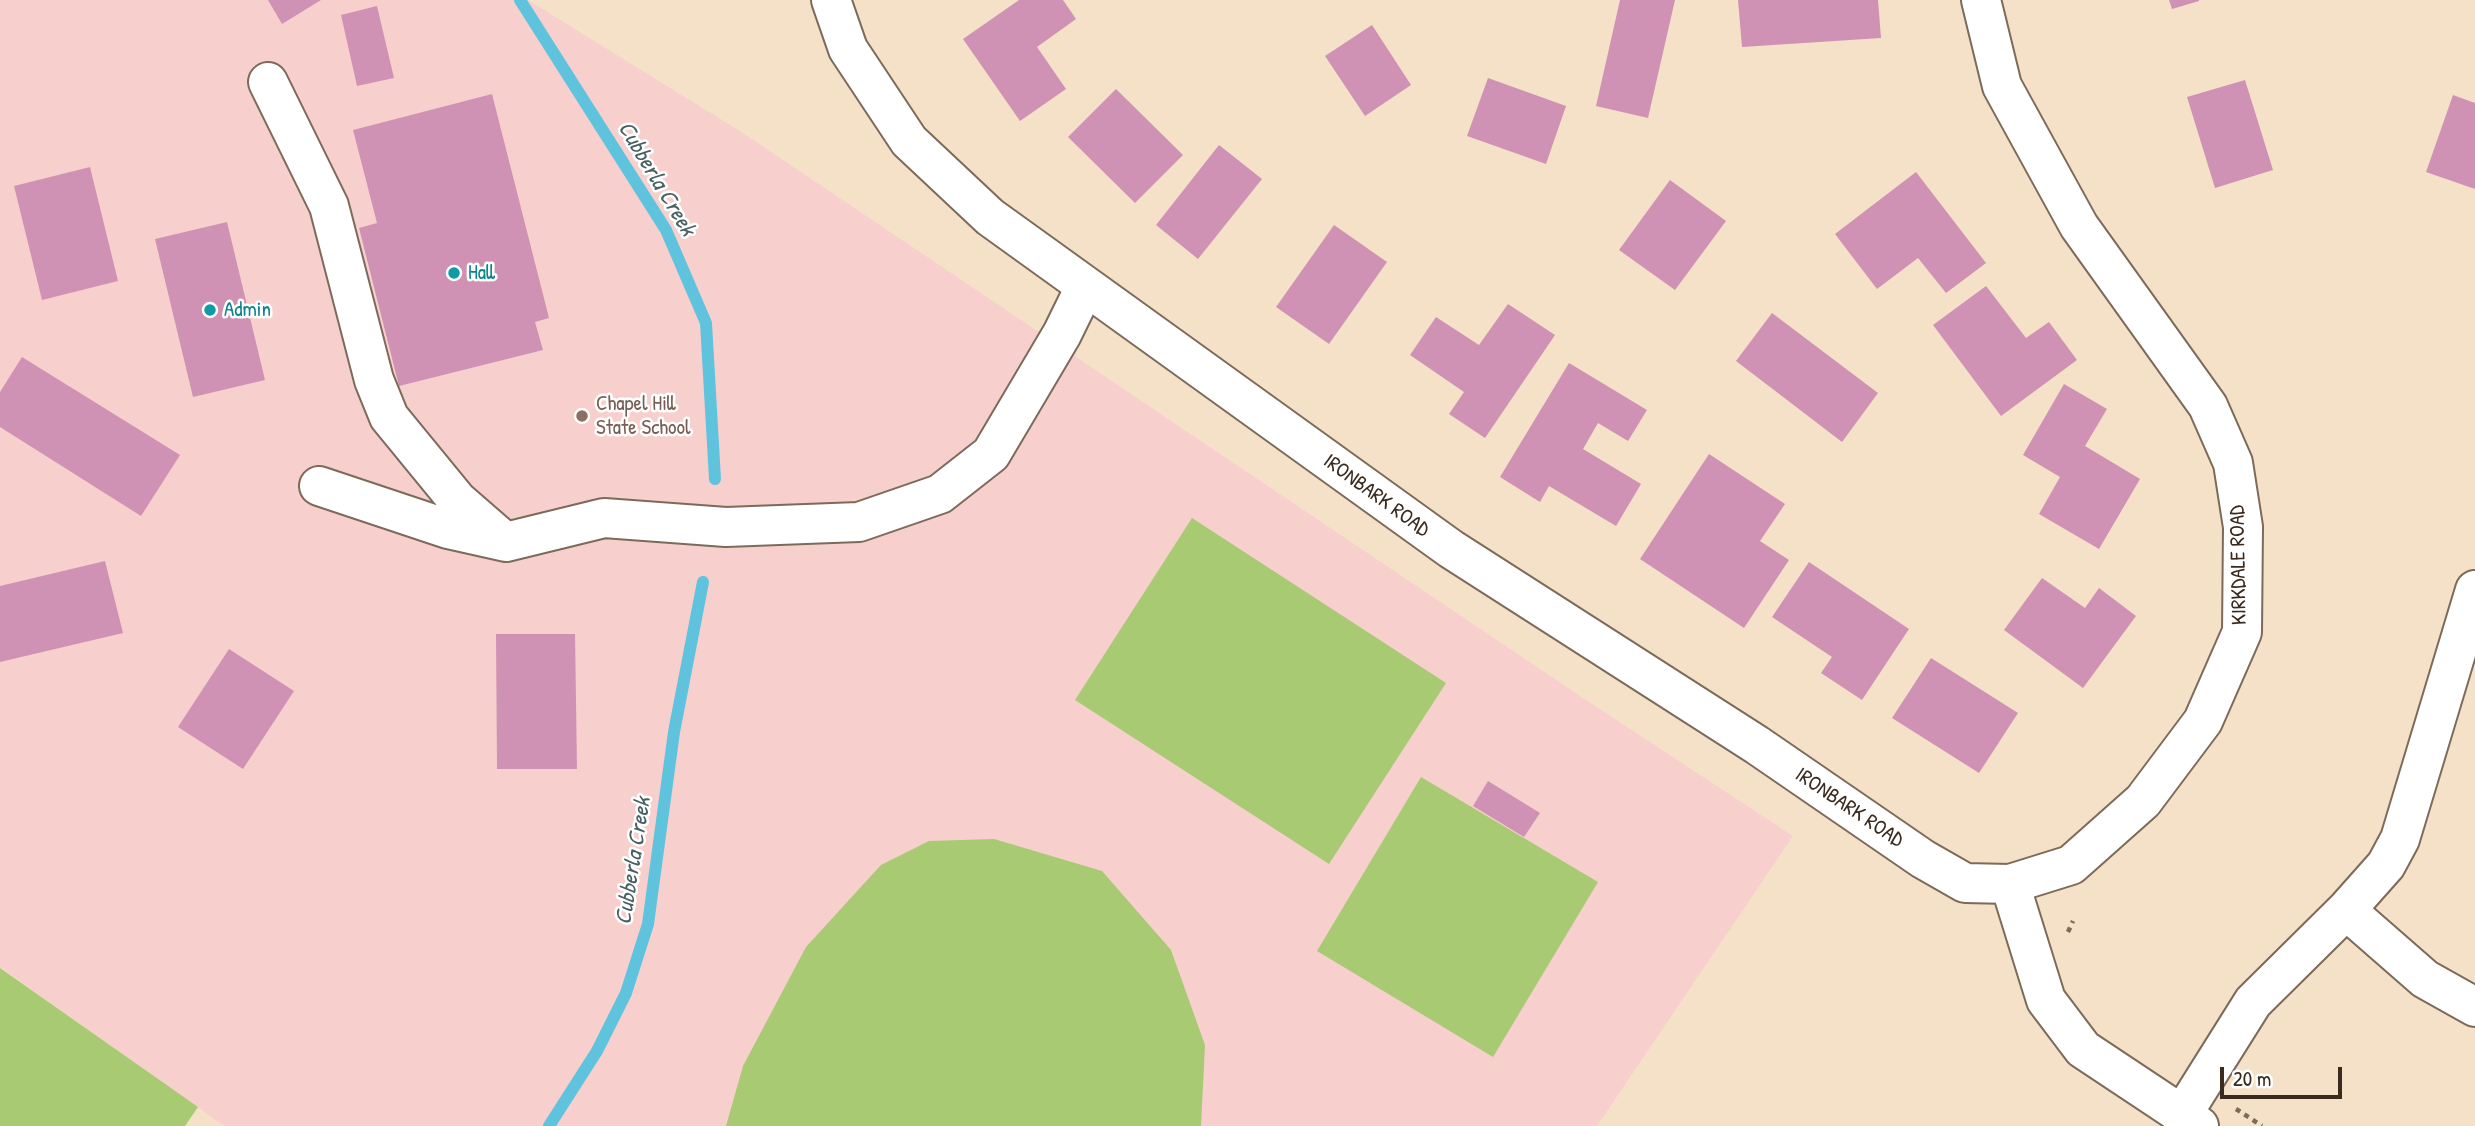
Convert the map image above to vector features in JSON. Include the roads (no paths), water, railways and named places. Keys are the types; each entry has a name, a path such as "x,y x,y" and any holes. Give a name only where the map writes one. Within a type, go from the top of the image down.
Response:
{"street":[{"name":"IRONBARK ROAD","path":"831,0 848,49 909,141 990,217 1451,549 1757,746 1923,859 1965,883 2010,884"},
{"name":"KIRKDALE ROAD","path":"1981,0 2002,86 2072,214 2208,406 2233,463 2243,527 2242,632 2203,721 2143,801 2071,865 2010,884"},
{"path":"268,82 329,206 374,380 389,416 457,499 506,542"},
{"path":"319,486 448,529 506,542 604,517 726,527 859,522 940,494 991,454 1062,334 1085,287"},
{"path":"2010,884 2046,1000 2083,1049 2194,1109 2253,1002 2346,910 2386,865 2400,839 2475,590"},
{"path":"2346,910 2425,979 2475,1007"}],"waterway":[{"name":"Cubberla Creek","path":"520,0 666,230 706,323 715,479"},
{"name":"Cubberla Creek","path":"549,1126 597,1051 626,993 648,924 674,732 703,582"}],"place":[{"name":"Hall","path":"454,273"},
{"name":"Admin","path":"210,310"},
{"name":"Chapel Hill State School","path":"582,416"}]}
